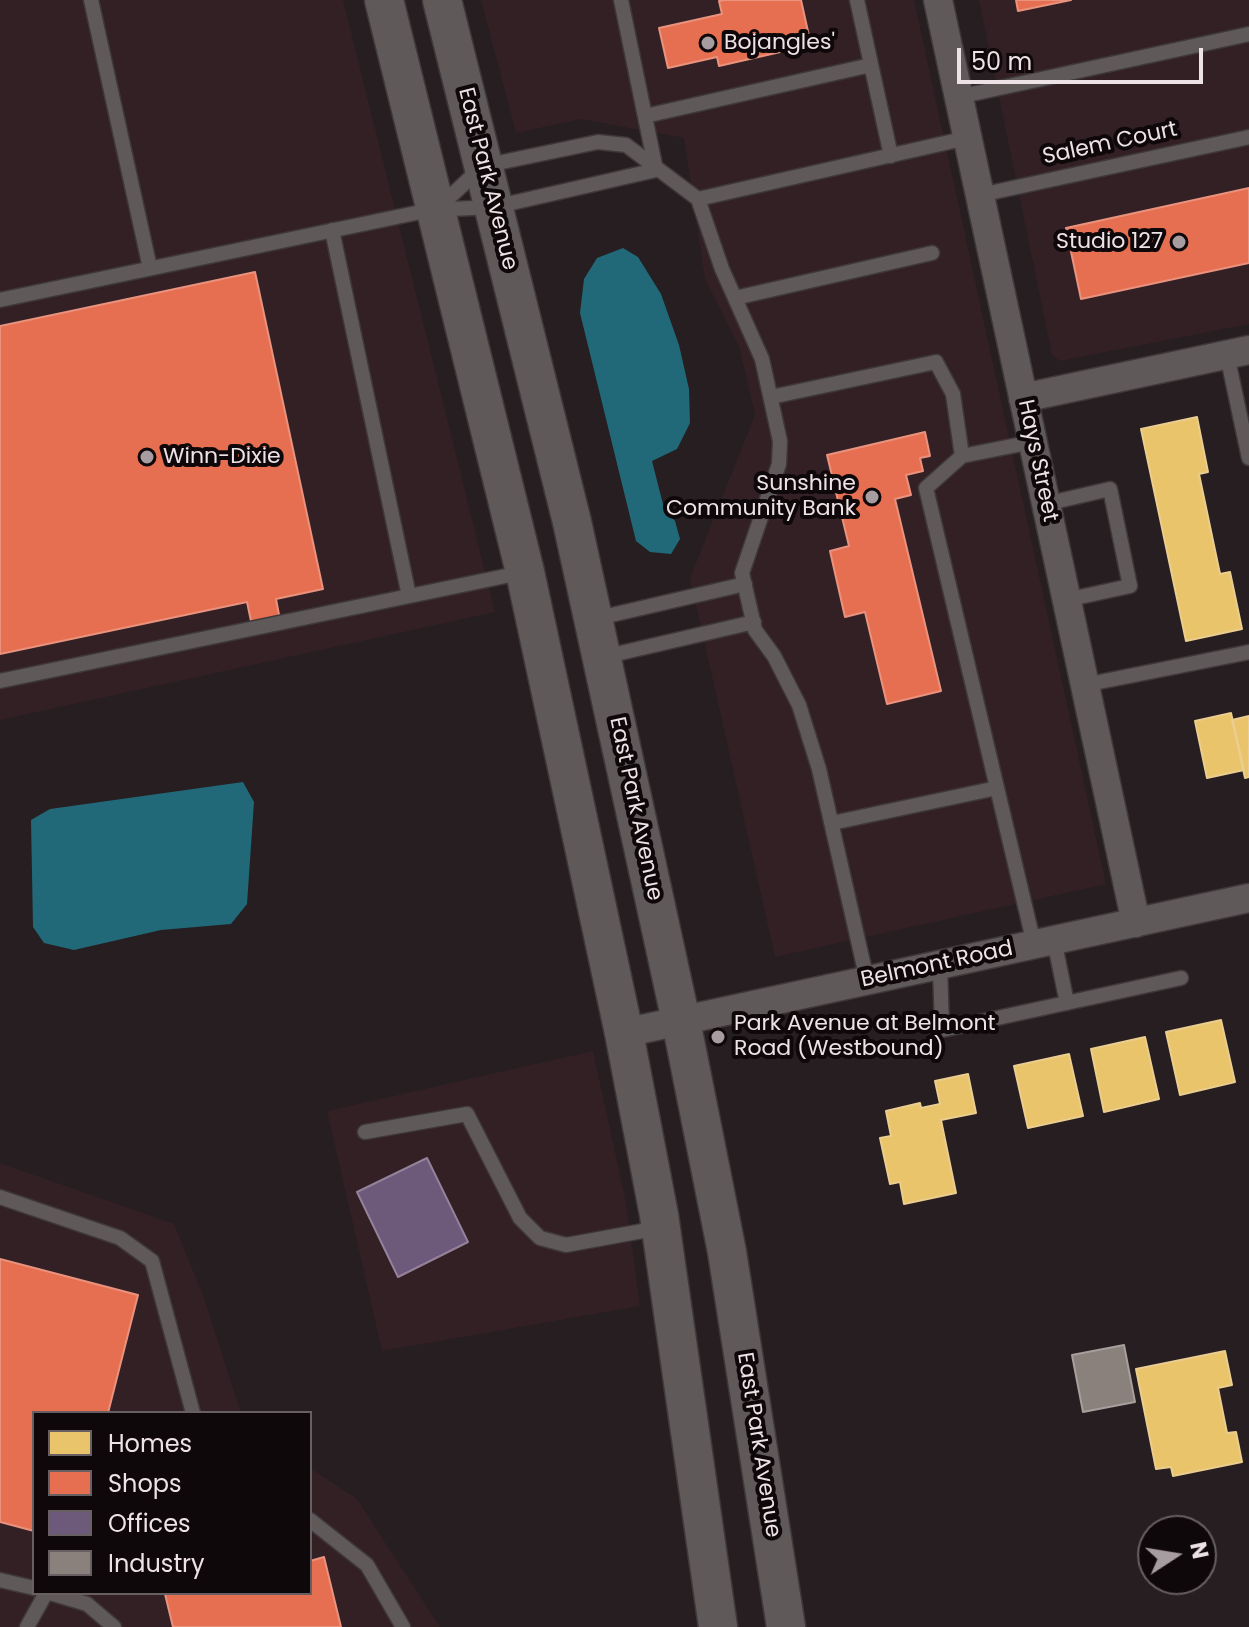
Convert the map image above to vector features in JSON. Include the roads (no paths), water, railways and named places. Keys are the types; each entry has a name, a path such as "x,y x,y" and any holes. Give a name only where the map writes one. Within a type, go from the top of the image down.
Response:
{"main road":[{"path":"384,0 525,572 624,1033 661,1228 718,1627"},
{"name":"East Park Avenue","path":"442,0 594,619 681,1021 727,1252 786,1627"}],"street":[{"name":"Hays Street","path":"938,0 1136,923"},
{"path":"1023,398 1238,352"},
{"name":"Belmont Road","path":"624,1033 1249,898"}],"lane":[{"path":"91,0 150,268"},
{"path":"621,0 656,170"},
{"path":"857,0 891,156"},
{"path":"958,97 1249,34"},
{"path":"645,116 871,65"},
{"name":"Salem Court","path":"980,195 1249,137"},
{"path":"698,199 967,138"},
{"path":"437,209 483,166 598,142 626,145 698,199 735,298 762,359 780,441 779,464 742,573 755,630 774,656 799,705 819,769 867,980"},
{"path":"0,300 437,209 494,207 656,170"},
{"path":"332,230 409,596"},
{"path":"735,298 932,253"},
{"path":"1238,352 1249,458"},
{"path":"771,397 936,362 953,394 962,456"},
{"path":"1032,442 962,456 926,488 997,788 1044,942 1067,1003"},
{"path":"1045,504 1110,489 1130,586 1066,600"},
{"path":"0,681 525,572"},
{"path":"594,619 745,584"},
{"path":"602,657 754,622"},
{"path":"1084,685 1249,652"},
{"path":"832,823 997,788"},
{"path":"940,965 942,1030 1181,978"},
{"path":"365,1132 467,1114 520,1218 540,1238 566,1245 661,1228"},
{"path":"0,1197 120,1238 152,1261 192,1411"},
{"path":"312,1522 367,1565 403,1627"},
{"path":"0,1580 32,1588"},
{"path":"27,1627 47,1595"},
{"path":"55,1595 87,1604 114,1627"}],"water":[{"path":"623,248 638,257 661,294 679,345 689,389 690,423 677,449 652,461 664,508 675,521 680,539 671,554 650,552 636,541 580,313 584,279 597,258"},
{"path":"243,782 254,802 247,904 231,924 161,930 74,950 44,943 33,927 31,820 50,809"}],"place":[{"name":"Bojangles'","path":"708,43"},
{"name":"Studio 127","path":"1179,242"},
{"name":"Winn-Dixie","path":"147,457"},
{"name":"Sunshine Community Bank","path":"872,497"},
{"name":"Park Avenue at Belmont Road (Westbound)","path":"718,1037"}]}
